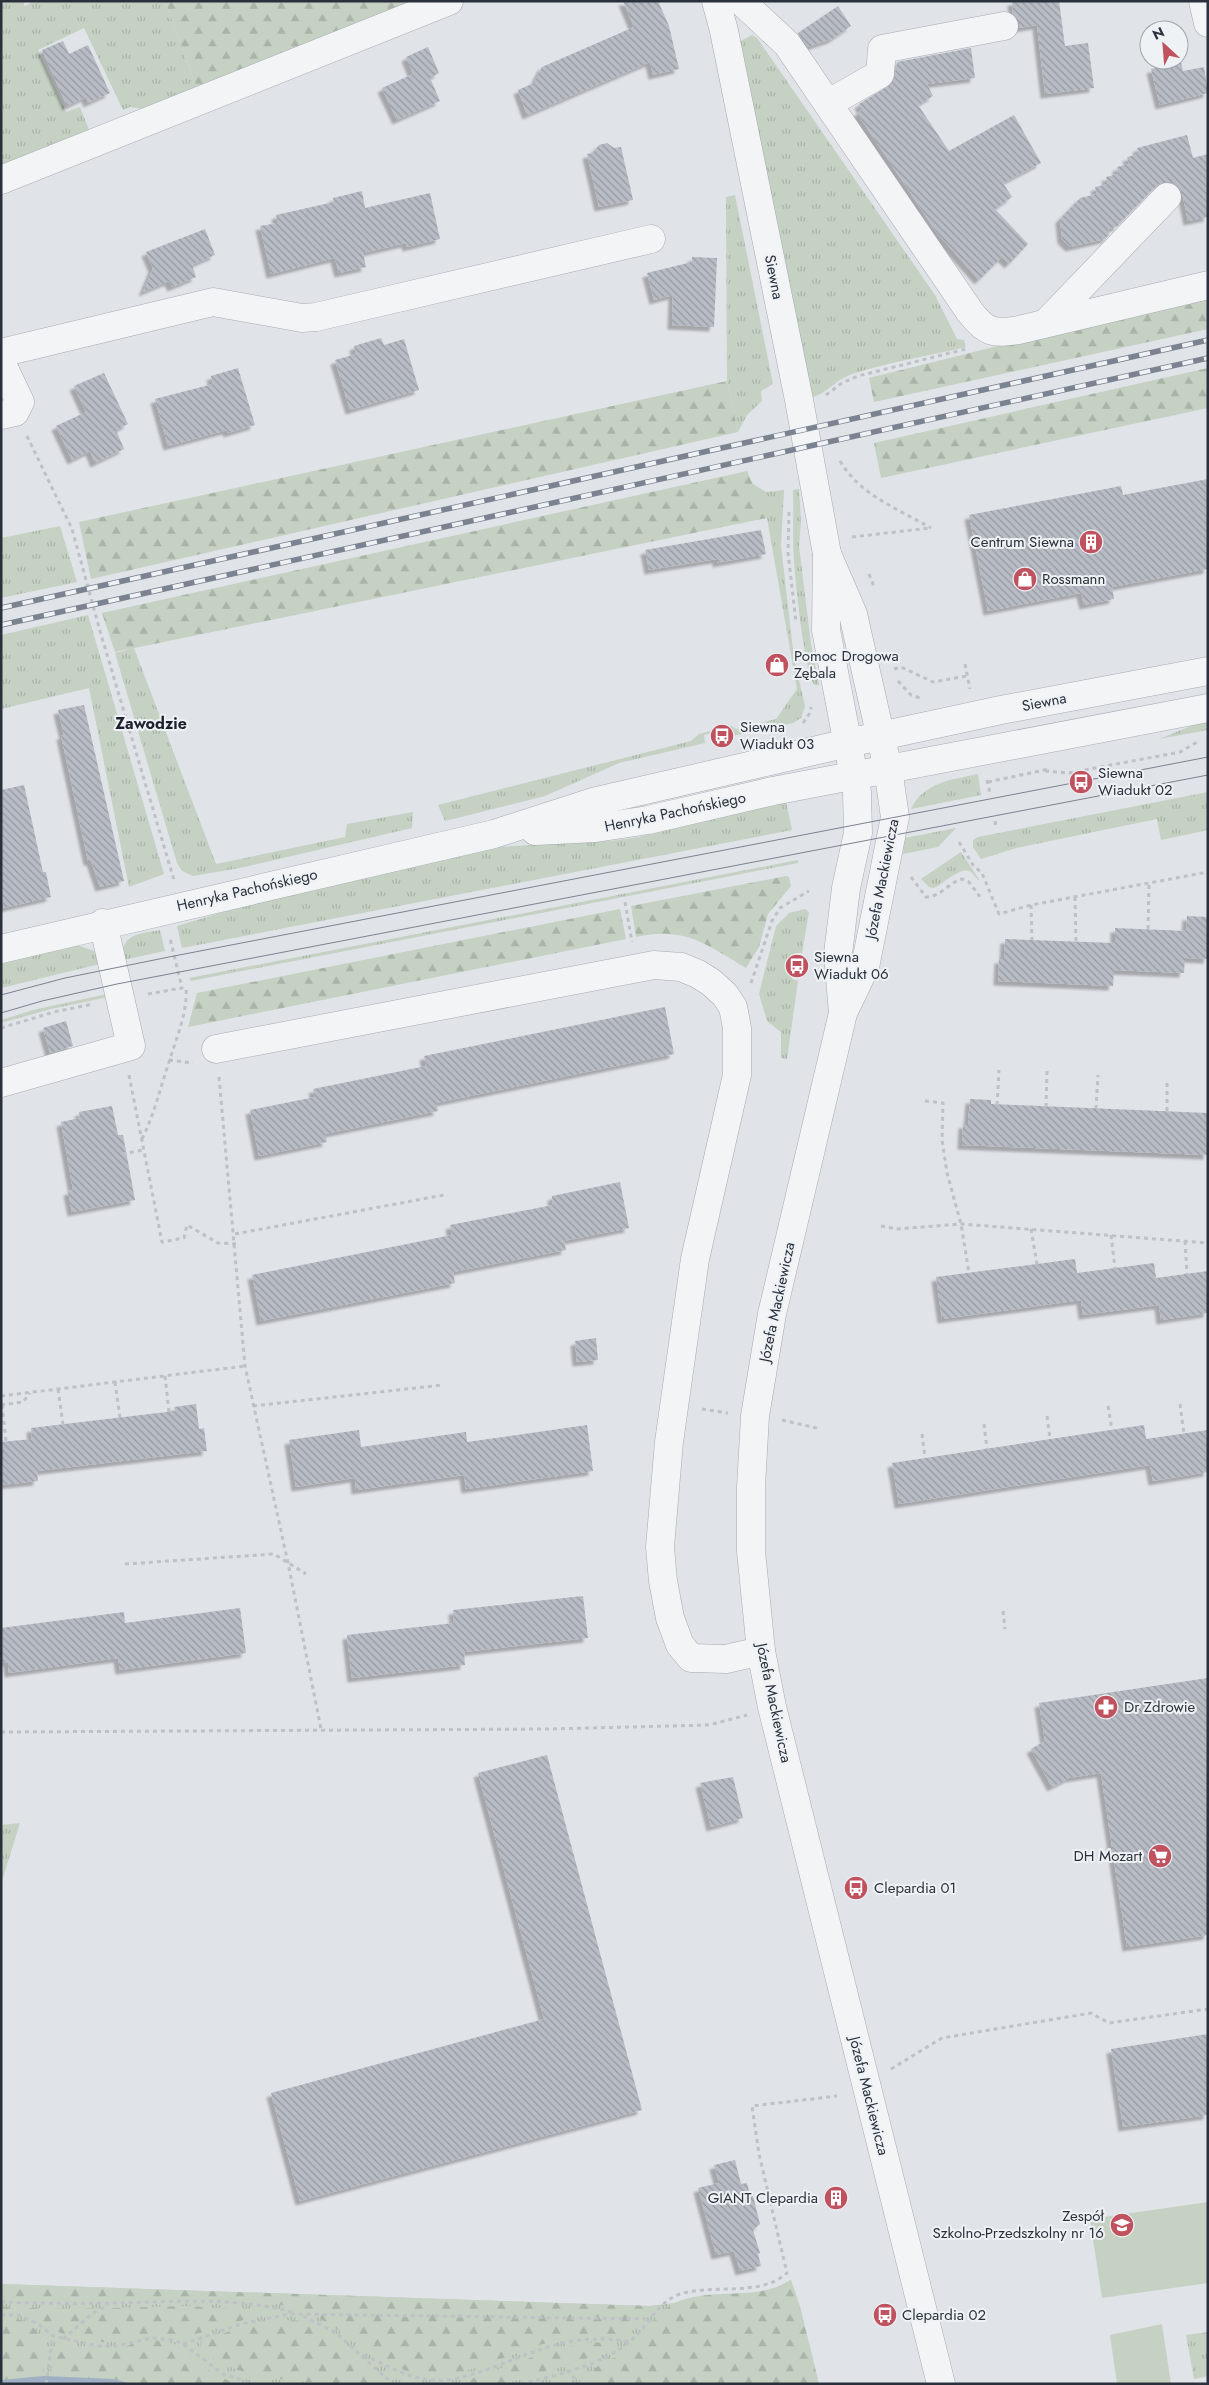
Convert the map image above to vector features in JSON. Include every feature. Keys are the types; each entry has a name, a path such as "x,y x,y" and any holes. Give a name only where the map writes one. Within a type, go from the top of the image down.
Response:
{"street":[{"path":"1,180 449,1"},
{"name":"Siewna","path":"716,1 724,31 799,400 827,554 826,630 855,776"},
{"path":"741,1 787,44 970,312 980,324 992,332 1012,331 1208,284"},
{"path":"1203,1 1208,23"},
{"path":"829,103 880,74 882,49 1004,26"},
{"path":"1047,322 1167,197"},
{"path":"1,353 213,302 302,318 316,317 651,240"},
{"path":"1,362 19,397 19,408 8,413"},
{"name":"Siewna","path":"827,554 853,614 888,769"},
{"name":"Siewna","path":"848,743 1208,671"},
{"path":"855,776 1208,708"},
{"name":"Henryka Pachońskiego","path":"1,948 494,834 593,802 848,743"},
{"name":"Józefa Mackiewicza","path":"888,769 895,817 865,967 842,1013 772,1314 755,1416 750,1487 750,1551 761,1651 772,1707 941,2384"},
{"name":"Henryka Pachońskiego","path":"494,834 618,826 855,776"},
{"name":"Józefa Mackiewicza","path":"842,1013 838,954 846,888 858,833 855,776"},
{"path":"1,1083 131,1046 103,923"},
{"path":"216,1049 654,964 681,967 698,974 725,995 732,1007 737,1028 737,1075 694,1269 669,1442 660,1547 663,1581 670,1618 680,1645 691,1658 726,1659 761,1651"}],"path":[{"path":"822,399 830,391 850,380 972,348 992,332"},
{"path":"8,413 72,529 100,631 175,883"},
{"path":"837,455 850,475 863,488 931,528 851,537"},
{"path":"848,529 855,544"},
{"path":"866,568 876,590"},
{"path":"891,660 894,676 911,695 927,701"},
{"path":"965,664 972,696"},
{"path":"893,669 901,667 933,682 967,676"},
{"path":"1045,771 1069,773 1180,752 1199,741"},
{"path":"986,772 990,793"},
{"path":"995,821 996,827"},
{"path":"959,842 974,865 982,873 999,914 1031,905 1208,872"},
{"path":"909,875 917,882 926,897 936,895 962,879 969,882 980,896"},
{"path":"1148,929 1149,884"},
{"path":"752,982 772,920 780,908 809,891"},
{"path":"1075,897 1076,942"},
{"path":"625,902 637,968"},
{"path":"1031,905 1032,940"},
{"path":"139,995 182,988 170,937"},
{"path":"141,1140 150,1122 169,1060 187,997 186,987"},
{"path":"1,1028 54,1012 100,1002"},
{"path":"123,1047 162,1242 184,1238 188,1225 218,1243 236,1244"},
{"path":"216,1049 236,1244 245,1366 288,1563 321,1729"},
{"path":"169,1060 190,1063"},
{"path":"997,1105 998,1070"},
{"path":"1046,1107 1047,1071"},
{"path":"1096,1109 1098,1074"},
{"path":"1166,1111 1167,1080"},
{"path":"925,1101 943,1103 942,1140 947,1173 961,1224 969,1273"},
{"path":"122,1154 143,1150"},
{"path":"235,1234 444,1195"},
{"path":"881,1226 897,1229 961,1224 1208,1243"},
{"path":"1031,1229 1037,1264"},
{"path":"1112,1235 1115,1268"},
{"path":"1185,1241 1187,1274"},
{"path":"1,1396 245,1366"},
{"path":"165,1376 169,1412"},
{"path":"115,1382 120,1418"},
{"path":"253,1406 443,1385"},
{"path":"58,1389 63,1424"},
{"path":"6,1441 1,1405 23,1402 31,1392"},
{"path":"1180,1404 1184,1434"},
{"path":"1108,1406 1112,1430"},
{"path":"702,1409 712,1410"},
{"path":"1047,1416 1050,1439"},
{"path":"794,1422 821,1429"},
{"path":"984,1424 987,1449"},
{"path":"922,1434 925,1458"},
{"path":"125,1564 274,1554 306,1574"},
{"path":"1002,1612 1005,1629"},
{"path":"1,1732 709,1725 772,1707"},
{"path":"888,2070 942,2038 1091,2012 1109,2023 1208,2008"},
{"path":"521,2384 529,2383 618,2351 630,2342 661,2304 681,2294 762,2285 777,2280 787,2273 760,2154 752,2106 837,2096"},
{"path":"1,2302 110,2303 190,2301 264,2306 300,2314 324,2325 361,2354 393,2384"},
{"path":"63,2339 93,2313 110,2303"},
{"path":"183,2344 216,2331 264,2318 300,2314 649,2319"},
{"path":"1,2315 19,2315 53,2336 63,2339 110,2346 151,2338 174,2340 183,2344 214,2369 234,2378 256,2384"},
{"path":"46,2384 53,2336"},
{"path":"361,2354 409,2376 438,2381 466,2377 549,2346 573,2340 603,2338 630,2342"},
{"path":"566,2370 580,2384"}],"green space":[{"path":"1,1 23,1 25,6 34,1 165,1 198,91 149,110 130,107 123,110 84,28 38,50 66,112 80,107 91,135 1,172"},
{"path":"165,1 413,1 198,91"},
{"path":"752,35 757,38 935,295 957,339 964,340 966,347 852,374 817,396 812,397 740,48 741,41"},
{"path":"735,195 773,384 761,391 762,401 747,415 738,432 727,381 726,197"},
{"path":"1208,294 1208,329 874,402 869,378"},
{"path":"1208,368 1208,408 881,478 874,443"},
{"path":"727,381 738,432 91,579 79,522"},
{"path":"747,471 767,518 115,652 102,613"},
{"path":"750,482 766,492 784,490 781,546 794,658 805,706 801,718 793,723 732,736 729,729 704,735 705,743 619,763 545,796 445,821 438,805 691,741 699,734 731,726 736,729 776,719 797,689 767,518"},
{"path":"799,489 801,521 799,546 811,644 819,685 815,685 811,678 801,627 796,586 793,551 793,490"},
{"path":"60,526 77,582 1,598 1,538"},
{"path":"88,615 164,874 129,887 89,688 1,709 1,635"},
{"path":"134,648 216,864 345,837 347,824 413,812 412,828 240,868 193,876 182,871 177,863 115,653"},
{"path":"1208,719 1208,730 1159,739"},
{"path":"978,774 981,795 911,809 923,793 931,788 948,781"},
{"path":"1208,792 1208,830 1161,840 1157,819 1016,848 981,859 973,847 973,840 978,837"},
{"path":"786,802 792,830 182,948 177,926 240,907 495,847 610,841 639,837"},
{"path":"956,828 938,847 903,854 905,838"},
{"path":"961,852 980,881 971,872 967,871 958,873 934,888 929,887 921,879"},
{"path":"798,860 798,863 191,981 189,978"},
{"path":"786,876 789,877 791,886 768,914 759,947 746,968 719,951 694,939 668,934 636,937 631,906"},
{"path":"620,909 626,939 188,1027 197,993"},
{"path":"805,909 809,912 802,953 796,953 792,979 798,981 787,1059 781,1058 781,1032 767,1021 759,994 776,926 789,913"},
{"path":"160,930 165,951 123,960 123,951 128,940 139,934"},
{"path":"77,945 94,951 100,964 1,988 1,963"},
{"path":"107,994 108,997 51,1009 1,1023 1,1020 33,1010"},
{"path":"20,1823 1,1884 1,1825"},
{"path":"1208,2202 1208,2283 1102,2298 1090,2219"},
{"path":"791,2280 800,2307 819,2384 1,2384 1,2284 649,2306 772,2290"},
{"path":"791,2280 800,2307 819,2384 598,2384 594,2381 593,2370 626,2352 636,2344 662,2313 674,2303 709,2295 765,2290"},
{"path":"1,2284 649,2306 628,2337 593,2334 559,2339 462,2372 430,2376 411,2372 393,2365 376,2356 328,2323 293,2307 225,2299 1,2297"},
{"path":"189,2306 270,2312 186,2337 146,2334 110,2342 96,2342 58,2332 26,2314 1,2312 1,2307 69,2309"},
{"path":"1,2318 15,2319 33,2327 42,2343 44,2376 1,2380"},
{"path":"279,2320 304,2321 326,2333 383,2384 338,2384 284,2380 258,2375 234,2368 214,2359 201,2346 201,2342 220,2334"},
{"path":"1162,2324 1171,2384 1117,2384 1110,2335"},
{"path":"1208,2332 1208,2376 1194,2379 1186,2335"},
{"path":"141,2341 163,2341 177,2345 204,2367 225,2379 239,2384 132,2384 113,2379 50,2376 53,2358 66,2349 110,2350"},
{"path":"593,2342 619,2345 575,2363 504,2384 457,2384 552,2350"}],"water":[{"path":"44,2376 113,2379 132,2384 1,2384 1,2380"}],"building":[{"path":"623,1 658,1 669,26 679,69 653,75 650,62 527,115 518,90 534,83 542,67 634,27"},
{"path":"1012,1 1059,1 1065,46 1088,43 1094,88 1045,94 1037,25 1019,28 1019,23 1013,14"},
{"path":"838,6 851,26 832,39 808,47 798,33"},
{"path":"63,41 69,54 88,45 110,93 88,103 86,97 67,106 42,50"},
{"path":"428,47 439,73 430,78 440,101 397,120 382,88 413,74 406,57"},
{"path":"971,48 975,78 927,84 933,96 918,105 949,151 1014,115 1041,163 1003,183 1012,197 995,209 1028,244 1009,264 1002,257 979,280 937,233 857,113 862,110 859,104 893,83 897,62"},
{"path":"1204,67 1208,93 1160,105 1151,70 1183,71"},
{"path":"1187,135 1193,158 1208,154 1208,217 1188,221 1182,192 1178,186 1171,182 1163,182 1156,186 1134,209 1129,210 1130,213 1123,220 1117,222 1119,225 1108,229 1109,235 1105,239 1070,247 1062,239 1060,219 1080,198 1097,194 1095,187 1108,184 1106,177 1118,174 1117,167 1129,164 1127,157 1139,154 1137,148"},
{"path":"607,143 614,148 621,147 633,200 599,207 587,154 593,153 599,145"},
{"path":"362,191 365,208 430,193 440,239 407,247 406,243 363,253 366,267 339,273 335,258 271,274 260,226 278,223 276,215 334,202 333,198"},
{"path":"205,229 215,255 192,265 196,277 172,287 169,281 143,292 153,268 146,252"},
{"path":"692,257 717,258 714,327 672,325 673,295 654,300 647,273 692,262"},
{"path":"381,338 384,345 404,339 419,390 350,410 335,360 356,354 354,346"},
{"path":"238,368 255,425 228,433 227,430 168,446 155,399 213,384 211,376"},
{"path":"104,373 128,424 116,430 124,449 95,463 90,451 72,460 56,426 86,412 74,386"},
{"name":"Centrum Siewna","path":"1208,479 1208,569 1112,587 1114,599 1084,605 1081,593 988,611 969,515 1121,486 1123,495"},
{"path":"761,530 766,554 717,563 717,559 649,570 645,550"},
{"path":"84,705 124,881 100,887 91,861 88,861 61,735 64,735 58,710"},
{"path":"24,785 43,872 46,872 51,897 4,908 1,896 1,790"},
{"path":"1187,916 1208,917 1208,959 1185,958 1184,973 1114,970 1113,986 998,981 999,959 1004,959 1005,939 1115,943 1115,928 1186,931"},
{"path":"665,1007 674,1054 436,1103 438,1111 325,1134 327,1142 259,1156 250,1110 315,1097 313,1089 426,1066 424,1056"},
{"path":"66,1021 73,1046 50,1053 43,1028"},
{"path":"970,1099 991,1100 991,1104 1208,1113 1208,1155 962,1145 963,1124 968,1124"},
{"path":"112,1106 118,1135 123,1135 135,1200 72,1212 68,1191 73,1190 61,1122 80,1118 79,1112"},
{"path":"620,1182 629,1228 564,1241 566,1250 453,1272 455,1283 261,1321 252,1275 452,1235 450,1225 553,1205 552,1196"},
{"path":"1075,1259 1077,1273 1154,1263 1156,1278 1208,1271 1208,1313 1161,1320 1159,1305 1083,1315 1081,1300 942,1319 936,1277"},
{"path":"596,1338 598,1360 577,1362 575,1341"},
{"path":"196,1404 199,1429 204,1428 207,1451 37,1471 38,1481 1,1485 1,1442 32,1439 31,1428 175,1411 174,1407"},
{"path":"587,1425 593,1471 466,1489 464,1475 356,1490 355,1478 296,1487 289,1440 359,1430 361,1447 466,1432 467,1442"},
{"path":"1144,1425 1146,1439 1208,1430 1208,1472 1153,1481 1150,1465 899,1504 892,1463"},
{"path":"583,1596 588,1638 464,1652 465,1665 352,1678 347,1635 454,1623 453,1610"},
{"path":"240,1608 246,1653 120,1670 118,1658 9,1673 8,1662 1,1663 1,1628 124,1612 125,1623"},
{"name":"DH Mozart","path":"1208,1678 1208,1935 1127,1947 1101,1773 1069,1778 1052,1787 1031,1749 1045,1741 1039,1703"},
{"path":"547,1755 642,2110 300,2201 271,2093 544,2019 478,1773"},
{"path":"733,1777 743,1818 711,1827 700,1783"},
{"path":"1208,2034 1208,2115 1123,2127 1111,2049"},
{"path":"735,2160 741,2184 747,2183 750,2195 753,2196 760,2224 753,2230 760,2253 758,2254 761,2266 740,2271 734,2251 716,2255 698,2188 719,2183 714,2165"}],"tram line":[{"path":"1,995 65,978 174,956 1208,757"},
{"path":"1,1013 42,1001 117,984 1208,775"}],"railway":[{"path":"1,608 1208,340"},
{"path":"1,625 1208,358"}],"place":[{"name":"Centrum Siewna","path":"1091,542"},
{"name":"Rossmann","path":"1025,579"},
{"name":"Pomoc Drogowa Zębala","path":"777,665"},
{"name":"Siewna Wiadukt 03","path":"722,736"},
{"name":"Siewna Wiadukt 02","path":"1081,782"},
{"name":"Siewna Wiadukt 06","path":"797,966"},
{"name":"Dr Zdrowie","path":"1106,1707"},
{"name":"DH Mozart","path":"1160,1856"},
{"name":"Clepardia 01","path":"856,1888"},
{"name":"GIANT Clepardia","path":"836,2198"},
{"name":"Zespół Szkolno-Przedszkolny nr 16","path":"1122,2225"},
{"name":"Clepardia 02","path":"885,2315"}],"district":[{"name":"Zawodzie","path":"151,723"}]}
